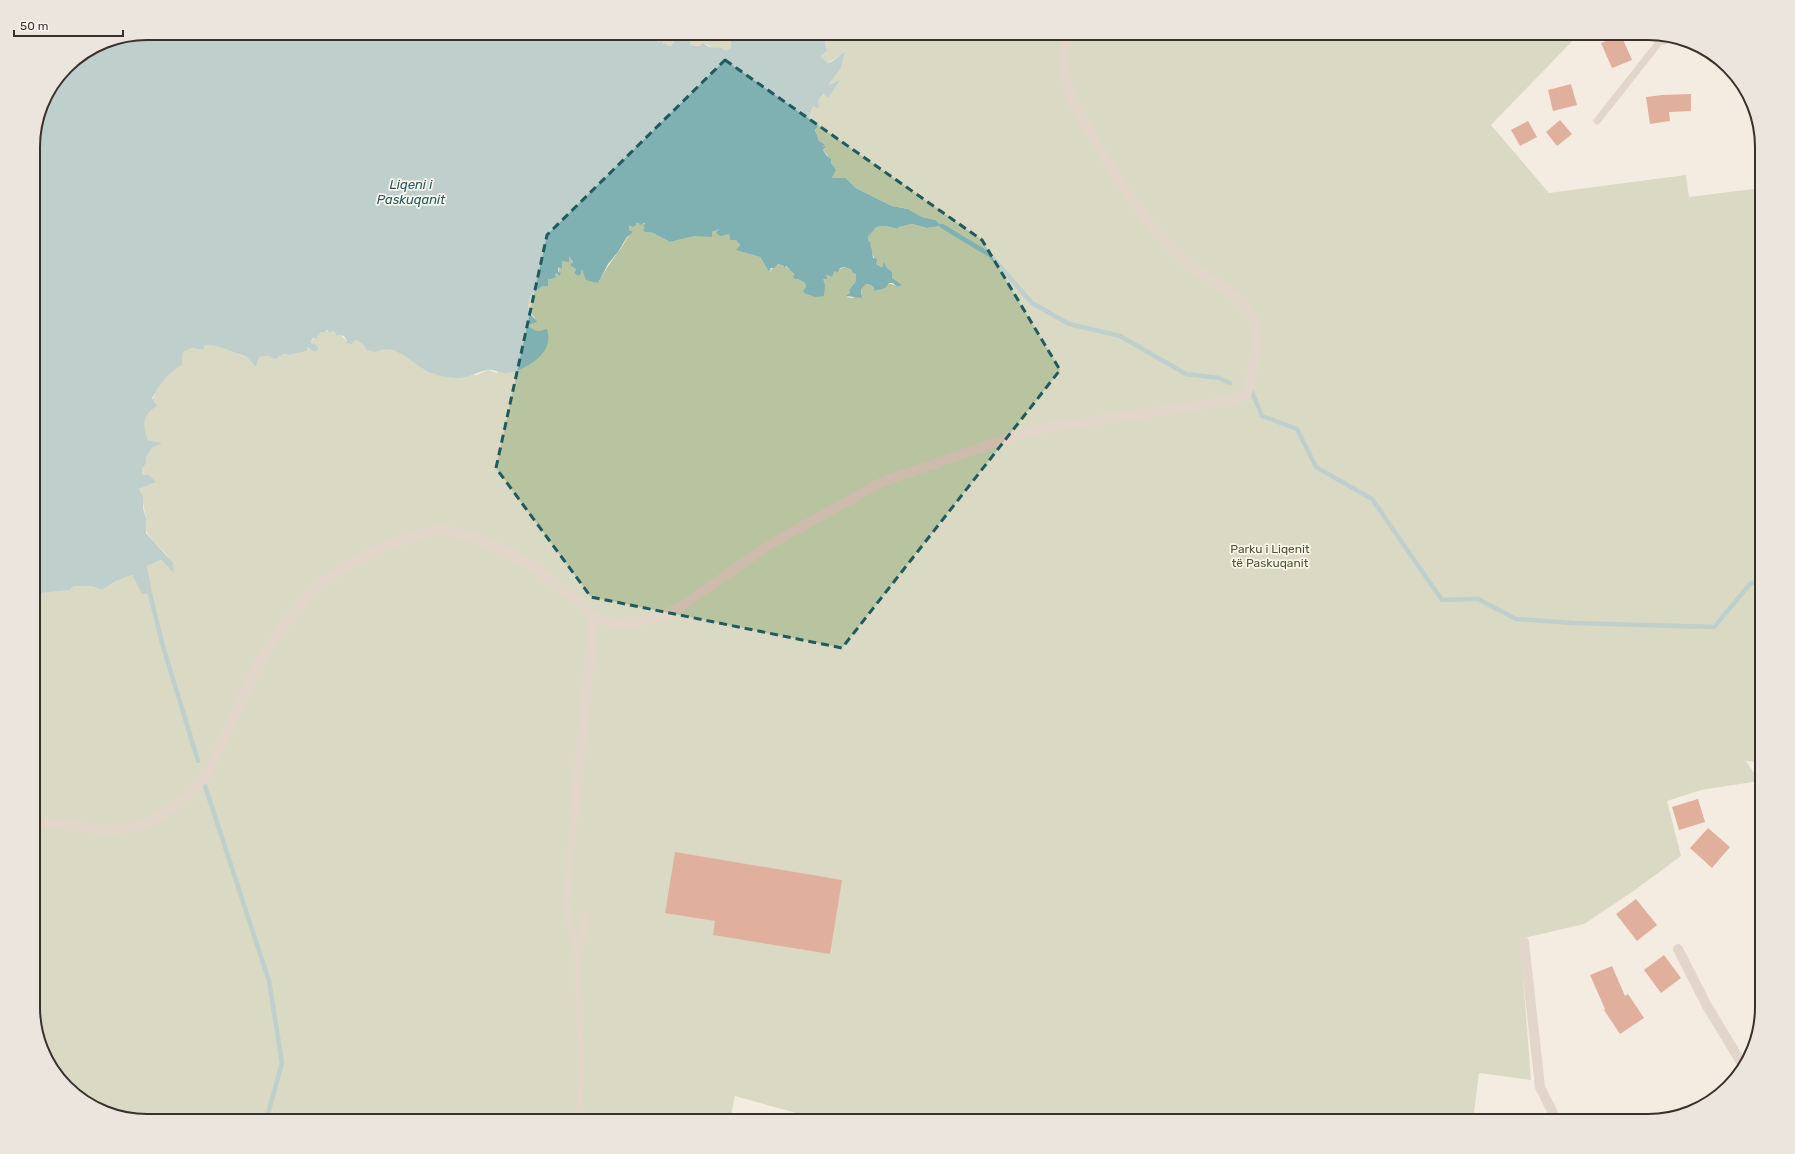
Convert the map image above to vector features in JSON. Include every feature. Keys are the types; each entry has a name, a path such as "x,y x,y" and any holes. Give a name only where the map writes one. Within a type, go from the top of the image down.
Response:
{"street":[{"path":"40,822 105,830 127,829 143,825 155,819 185,798 208,773 260,662 288,620 322,583 355,561 377,550 420,534 437,530 455,532 476,538 503,550 530,565 582,604 594,616 603,621 618,623 641,621 662,616 680,607 702,593 734,568 769,544 884,481 964,453 1051,427 1236,400 1246,393 1254,363 1256,332 1253,317 1234,294 1198,273 1182,258 1164,241 1134,205 1085,124 1066,82 1063,57 1067,40"},
{"path":"574,818 594,616"},
{"path":"1524,942 1540,1088 1553,1114"},
{"path":"1678,950 1707,1006 1740,1060"}],"lane":[{"path":"1597,121 1660,41"},
{"path":"574,818 566,905 578,959 581,1072 579,1114"},
{"path":"578,959 586,914"}],"highlighted area":[{"path":"725,60 982,240 1060,370 842,648 591,597 496,468 547,235"}],"green space":[{"path":"677,40 671,46 663,46 662,44 652,41"},
{"path":"691,40 728,40 731,42 731,48 726,52 710,47 706,44 701,46 690,45"},
{"name":"Parku i Liqenit të Paskuqanit","path":"822,40 1573,40 1491,125 1549,193 1686,175 1689,197 1755,189 1755,762 1746,761 1755,775 1755,782 1701,790 1667,801 1681,856 1635,890 1584,924 1520,939 1531,1080 1479,1073 1474,1114 800,1114 735,1096 731,1114 147,1114 133,1113 106,1106 88,1096 62,1072 54,1060 48,1048 42,1028 40,1014 40,593 70,590 74,586 91,586 102,590 116,581 132,575 142,594 152,590 147,566 161,560 174,572 170,560 147,532 142,496 139,489 155,482 142,475 142,469 147,462 146,457 152,448 161,443 148,440 143,422 154,395 161,383 170,373 182,365 183,352 192,348 203,350 205,345 216,346 257,361 259,357 268,356 275,359 284,354 289,355 307,351 306,347 314,352 311,341 321,332 325,333 325,330 338,333 347,342 355,340 403,353 424,370 477,375 488,370 497,373 539,332 533,331 528,325 535,318 528,306 529,301 531,296 547,279 550,280 557,277 555,275 556,272 558,276 559,267 561,268 562,260 565,261 569,255 576,269 574,273 578,276 582,268 587,277 598,283 633,231 629,230 629,225 639,222 645,224 645,232 653,233 670,242 695,236 712,236 712,232 719,229 719,234 729,234 730,240 736,240 740,245 737,250 760,257 769,272 777,264 789,269 793,273 795,279 805,283 806,287 804,293 826,274 845,267 852,270 856,274 856,281 849,290 850,293 847,297 851,298 862,295 861,290 866,284 871,285 874,288 874,291 888,284 897,287 901,285 892,278 884,263 883,267 876,264 868,237 875,227 885,226 898,229 899,227 912,224 927,228 942,226 936,220 922,217 908,209 892,206 856,188 846,178 832,179 833,171 831,163 823,150 826,148 822,146 816,135 814,120 809,117 813,106 817,109 819,99 825,94 828,97 839,81 827,85 841,68 845,53 827,63 821,56 827,51 825,42"}],"water":[{"name":"Liqeni i Paskuqanit","path":"140,40 654,40 659,43 662,41 663,45 665,43 668,46 671,46 676,40 691,40 690,45 700,46 703,43 709,47 721,48 726,51 731,48 731,42 728,40 822,40 825,42 827,51 821,56 827,63 831,62 845,52 841,68 828,85 840,80 828,98 824,94 819,99 818,109 813,106 809,117 819,124 815,130 819,141 825,145 822,146 826,147 823,150 831,159 831,163 836,170 832,178 846,178 856,188 892,206 908,209 922,217 936,220 942,226 927,228 912,224 899,227 898,229 885,226 876,227 868,237 868,240 871,243 870,245 873,258 877,259 876,264 882,267 884,262 887,268 892,272 892,278 902,285 897,287 893,283 889,283 885,288 874,291 874,288 871,285 866,284 861,290 862,298 846,296 850,293 849,290 856,281 856,274 852,272 852,270 845,267 840,268 838,272 834,271 832,277 826,274 827,279 823,279 825,285 824,296 815,297 804,293 803,291 806,287 805,283 795,279 793,277 794,274 786,266 784,268 784,266 778,264 774,268 771,268 769,272 760,257 736,250 740,245 736,240 730,240 729,234 720,236 716,233 719,229 712,232 712,237 695,236 670,242 653,233 645,232 643,230 645,228 643,226 645,224 644,223 640,225 639,223 636,223 633,227 629,225 629,230 633,231 608,264 598,283 586,280 582,269 580,275 578,276 574,273 576,269 570,265 573,262 569,256 569,262 562,261 562,269 559,267 558,269 558,272 561,273 559,276 556,273 555,275 557,277 550,280 548,279 548,286 543,286 533,293 529,299 528,307 537,322 528,325 536,331 547,329 547,347 539,358 527,366 508,373 487,370 463,378 446,377 425,370 395,351 389,349 375,352 366,350 362,343 355,340 352,344 345,343 347,341 344,336 336,336 336,333 332,331 329,333 328,330 325,330 326,333 321,332 319,334 320,336 317,335 317,338 313,338 311,341 312,344 317,345 318,350 314,352 307,347 307,351 289,355 284,354 275,359 268,356 259,357 256,367 247,357 216,346 205,345 203,350 192,348 183,352 182,365 164,379 158,388 152,398 157,406 148,413 144,425 148,440 162,443 152,448 146,457 147,462 142,469 142,475 149,475 156,482 139,489 143,497 146,533 173,563 174,573 161,560 147,566 152,590 150,594 142,594 132,575 116,581 102,590 91,586 74,586 70,590 40,593 40,140 48,106 58,88 71,71 88,58 106,48 126,42"}],"building":[{"path":"1608,40 1623,40 1632,60 1612,68 1601,43"},
{"path":"1571,84 1577,105 1553,111 1548,90"},
{"path":"1691,94 1691,111 1669,112 1670,121 1650,124 1646,97"},
{"path":"1560,120 1572,134 1557,146 1546,132"},
{"path":"1528,121 1537,137 1520,146 1511,130"},
{"path":"1698,799 1705,822 1679,830 1672,807"},
{"path":"1708,828 1730,847 1712,868 1690,848"},
{"path":"675,852 842,880 830,954 713,935 715,921 665,913"},
{"path":"1636,899 1657,925 1637,941 1616,914"},
{"path":"1664,955 1681,978 1661,993 1644,970"},
{"path":"1612,966 1625,996 1628,994 1644,1018 1620,1034 1604,1010 1605,1009 1590,975"}],"waterway":[{"path":"942,226 990,255 1032,303 1069,324 1120,336 1186,374 1219,378 1230,383"},
{"path":"1252,392 1262,416 1297,429 1316,467 1372,499 1442,600 1478,599 1516,619 1573,623 1714,627 1751,583 1755,583"},
{"path":"150,594 162,643 198,761"},
{"path":"205,786 269,981 282,1063 268,1114"}]}
